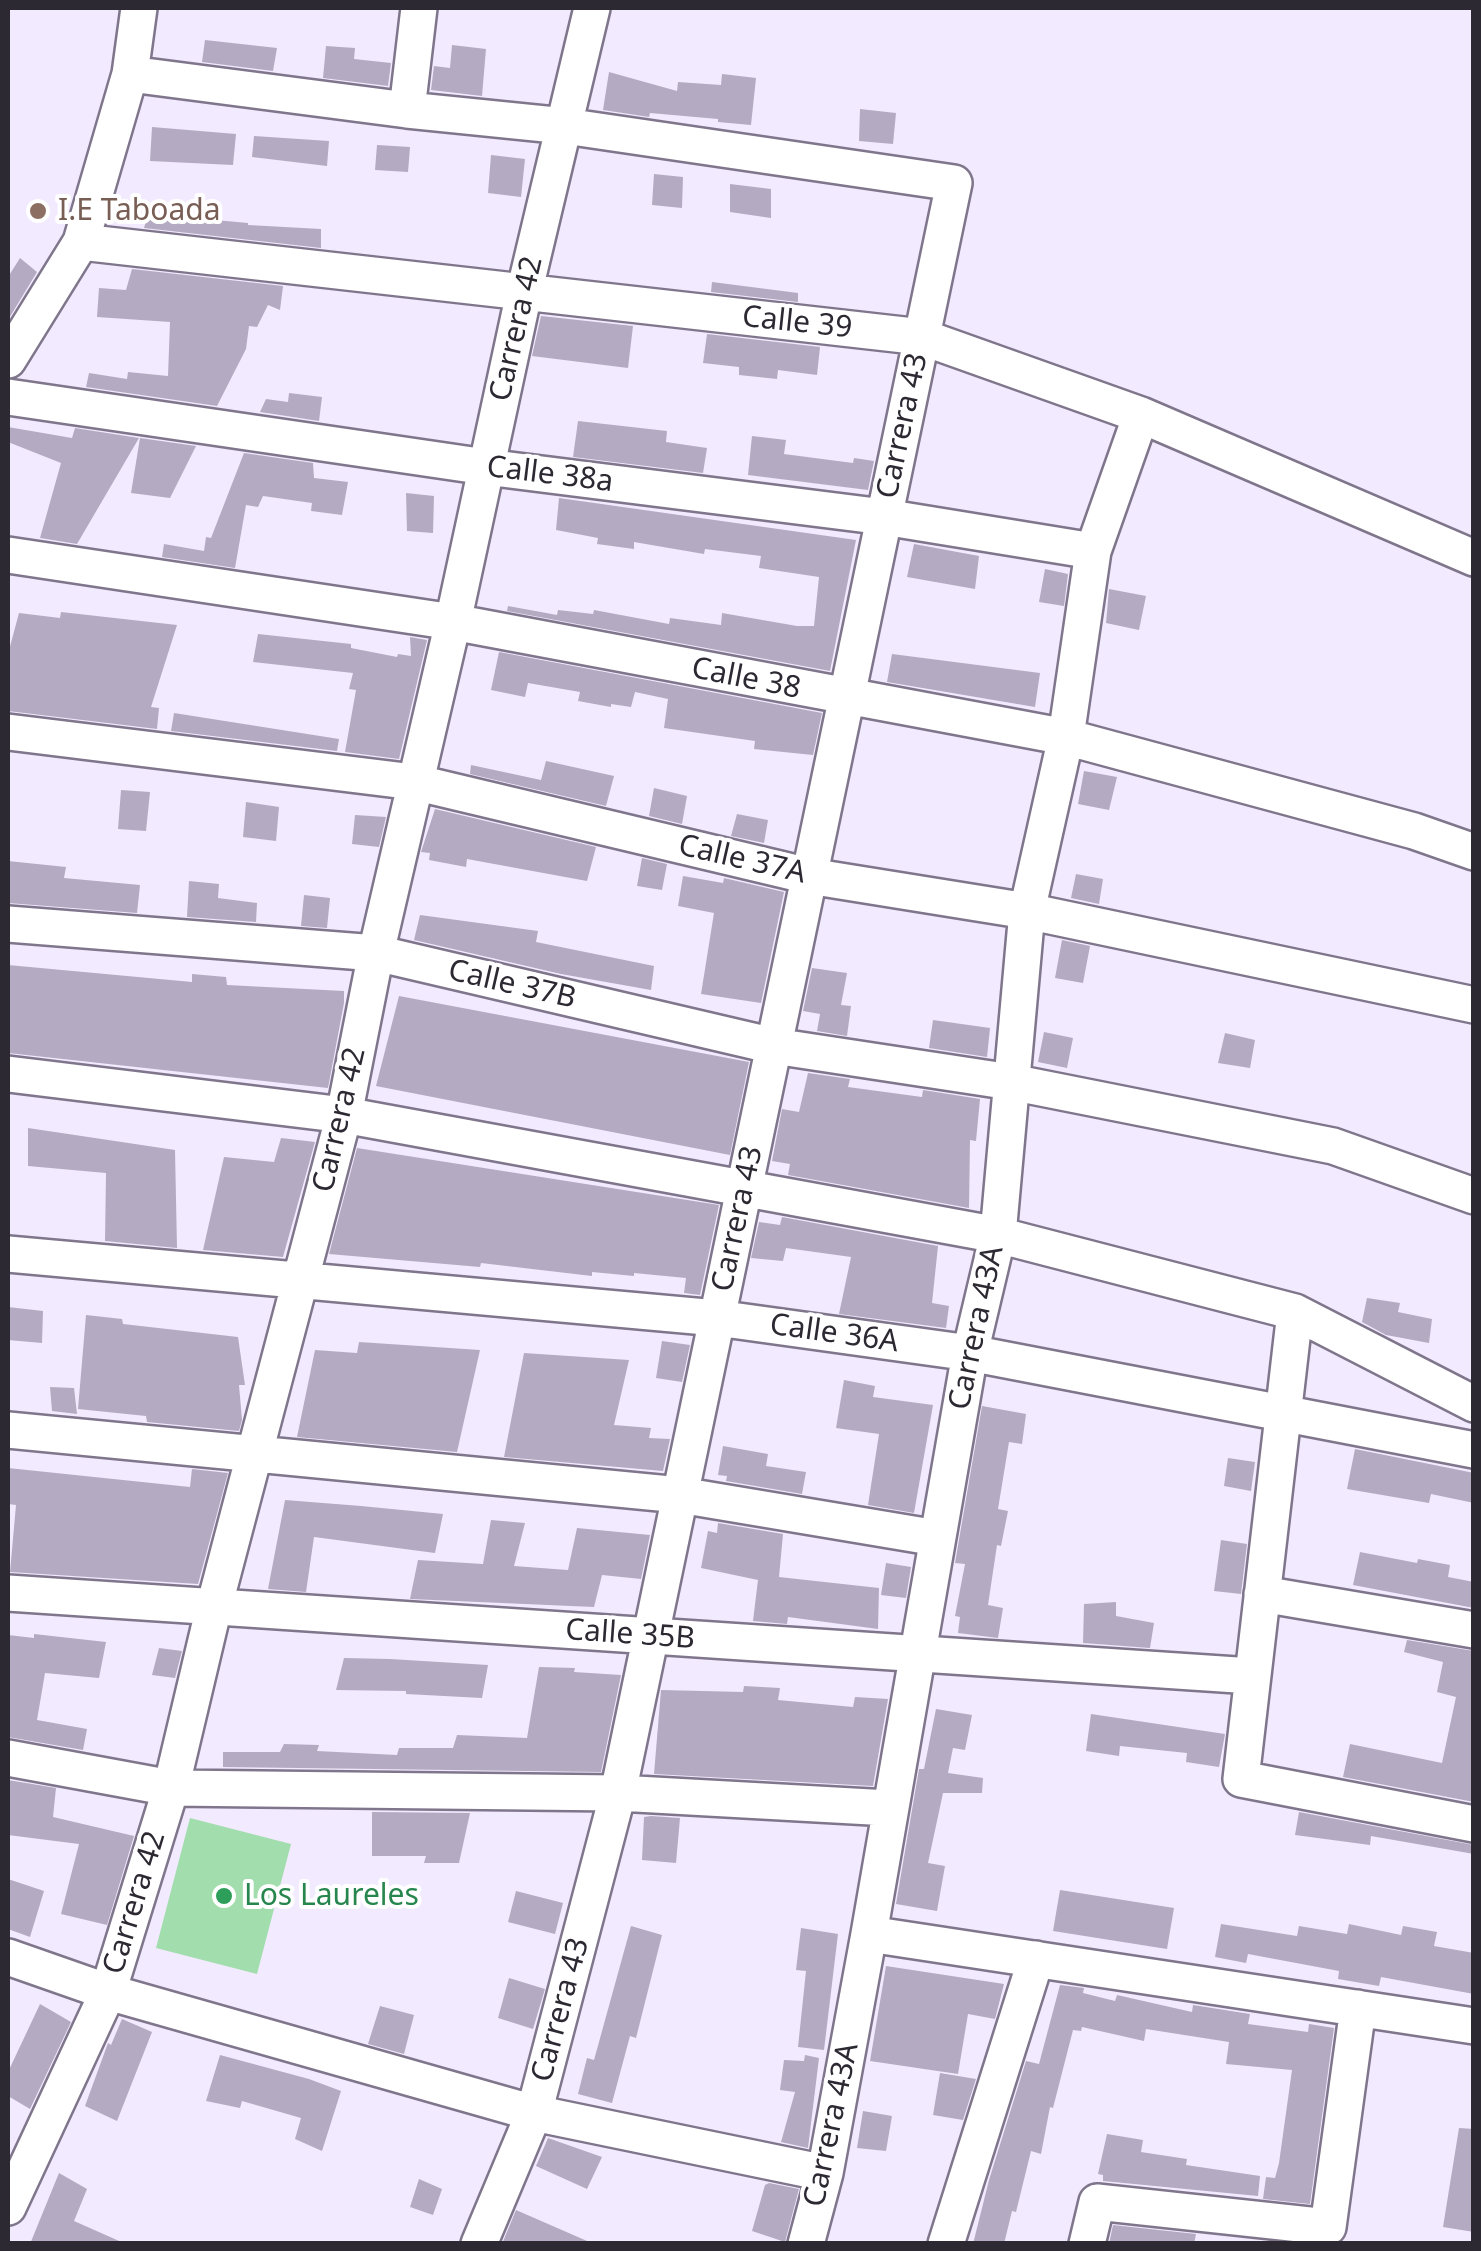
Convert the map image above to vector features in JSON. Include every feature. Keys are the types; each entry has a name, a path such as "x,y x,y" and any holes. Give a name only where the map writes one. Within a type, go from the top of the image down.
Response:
{"street":[{"path":"8,360 81,242 130,74 138,8"},
{"path":"407,110 420,8"},
{"name":"Carrera 42","path":"8,2207 108,1992 172,1788 214,1607 344,1115 414,782 592,8"},
{"path":"130,74 565,126"},
{"name":"Carrera 43","path":"479,2244 534,2112 618,1793 954,183 565,126"},
{"name":"Calle 39","path":"81,242 922,337 1142,415 1474,558"},
{"name":"Calle 38a","path":"8,397 486,467 884,518 1093,551"},
{"name":"Carrera 43A","path":"806,2244 824,2173 870,1934 970,1353 998,1235 1026,911 1066,738 1093,551 1142,415"},
{"name":"Calle 38","path":"8,555 453,622 1066,738 1414,831 1474,852"},
{"name":"Calle 37A","path":"8,732 414,782 809,876 1026,911 1474,1006"},
{"name":"Calle 37B","path":"8,924 376,953 774,1046 1011,1082 1333,1146 1474,1196"},
{"path":"8,1074 344,1115 998,1235 1295,1312 1474,1404"},
{"name":"Calle 36A","path":"8,1254 717,1318 970,1353 1474,1450"},
{"path":"1295,1312 1240,1779 1474,1824"},
{"path":"8,1430 680,1495 937,1538"},
{"name":"Calle 35B","path":"8,1593 1252,1676"},
{"path":"1262,1594 1474,1630"},
{"path":"8,1758 172,1788 618,1793 890,1808"},
{"path":"870,1934 1474,2026"},
{"path":"8,1957 108,1992 534,2112 824,2173"},
{"path":"946,2244 1036,1959"},
{"path":"1087,2244 1097,2202 1328,2227 1358,2008"}],"green space":[{"name":"Los Laureles","path":"190,1818 291,1844 257,1974 156,1948"}],"building":[{"path":"205,40 277,48 273,71 202,62"},
{"path":"452,45 486,49 482,96 431,90 434,66 450,68"},
{"path":"326,46 355,48 354,59 391,63 388,86 323,78"},
{"path":"609,72 677,91 678,82 721,85 722,74 756,78 751,125 603,110"},
{"path":"860,109 896,113 893,144 859,141"},
{"path":"152,127 236,134 233,165 150,161"},
{"path":"254,136 329,141 327,166 252,157"},
{"path":"377,145 410,147 408,172 375,170"},
{"path":"491,155 525,159 521,197 488,193"},
{"path":"654,174 683,177 682,208 652,205"},
{"path":"730,184 771,189 771,218 730,212"},
{"path":"148,214 321,229 321,248 144,228"},
{"path":"20,258 37,272 8,320 8,277"},
{"path":"132,269 283,286 280,310 268,305 257,327 249,326 246,349 217,406 86,387 89,373 127,379 128,372 168,376 170,322 97,317 99,288 126,290"},
{"path":"712,282 798,293 798,302 711,292"},
{"path":"541,316 633,326 628,368 532,356"},
{"path":"707,334 820,347 817,375 778,370 777,379 739,375 739,367 703,363"},
{"path":"289,393 322,397 319,421 260,412 266,399 288,402"},
{"path":"578,421 667,431 666,442 707,448 703,473 573,457"},
{"path":"8,427 72,438 75,428 139,438 77,544 40,538 61,463 8,442"},
{"path":"752,436 786,440 784,454 853,463 854,458 874,461 868,490 748,475"},
{"path":"140,438 196,446 170,498 131,493"},
{"path":"244,453 313,463 314,478 348,482 342,515 311,511 312,503 263,496 258,507 246,505 235,568 162,557 164,544 204,551 206,537 211,538"},
{"path":"406,493 434,496 433,533 407,531"},
{"path":"559,498 856,540 830,671 507,611 508,606 557,615 558,610 593,614 594,610 669,624 670,618 721,625 722,613 814,626 819,577 759,568 761,556 705,549 704,554 634,542 634,549 597,544 598,538 556,530"},
{"path":"914,544 979,556 975,589 907,577"},
{"path":"1045,569 1068,574 1064,606 1039,602"},
{"path":"1109,589 1146,596 1139,630 1106,623"},
{"path":"61,612 177,625 151,707 159,708 157,729 8,711 8,654 19,613 60,618"},
{"path":"258,634 351,644 351,648 397,657 411,656 410,637 427,640 399,759 345,752 356,690 349,689 353,673 253,662"},
{"path":"499,652 822,713 813,755 754,749 755,741 664,728 668,699 635,692 631,707 611,707 578,701 580,692 528,683 525,697 491,690"},
{"path":"892,654 1040,673 1035,707 887,682"},
{"path":"174,713 339,739 337,751 171,731"},
{"path":"546,761 614,776 606,806 470,774 471,765 541,780"},
{"path":"1084,771 1117,777 1109,810 1078,804"},
{"path":"654,788 687,796 682,824 649,816"},
{"path":"121,790 150,792 146,831 118,829"},
{"path":"246,802 279,807 276,841 243,837"},
{"path":"435,809 596,847 587,881 467,859 466,867 429,860 430,853 421,852"},
{"path":"737,814 768,820 764,843 731,836"},
{"path":"355,815 386,817 379,847 352,844"},
{"path":"642,858 667,864 662,890 637,886"},
{"path":"8,861 66,867 64,878 140,885 137,913 8,903"},
{"path":"1076,874 1103,879 1099,904 1071,898"},
{"path":"683,876 723,883 724,878 784,892 761,1003 701,994 714,913 678,906"},
{"path":"189,881 219,884 218,898 257,903 256,922 187,917"},
{"path":"304,895 330,898 327,928 301,926"},
{"path":"420,915 538,931 536,942 654,966 651,990 414,940"},
{"path":"1062,940 1090,946 1083,983 1055,978"},
{"path":"8,965 192,982 192,974 226,977 227,985 344,991 328,1088 8,1053"},
{"path":"812,968 847,973 841,1005 851,1006 847,1036 817,1031 820,1014 803,1011"},
{"path":"399,996 749,1062 730,1155 376,1086"},
{"path":"933,1020 990,1028 987,1057 929,1048"},
{"path":"1044,1032 1073,1038 1067,1068 1038,1062"},
{"path":"1225,1033 1255,1040 1250,1068 1218,1063"},
{"path":"808,1073 850,1079 848,1087 922,1097 923,1090 980,1099 976,1141 970,1140 969,1208 788,1175 790,1164 772,1161 782,1109 799,1112"},
{"path":"28,1128 175,1150 177,1248 105,1241 106,1173 28,1166"},
{"path":"281,1138 315,1142 283,1257 203,1250 224,1157 274,1162"},
{"path":"357,1148 719,1205 700,1295 684,1293 686,1278 592,1272 592,1276 481,1263 480,1267 329,1254"},
{"path":"782,1217 938,1246 932,1303 949,1306 946,1328 839,1314 851,1257 786,1248 783,1261 751,1258 759,1222 780,1225"},
{"path":"1367,1298 1400,1303 1398,1312 1432,1319 1429,1343 1386,1335 1362,1322"},
{"path":"8,1307 43,1311 42,1343 8,1340"},
{"path":"86,1315 122,1319 123,1324 238,1337 245,1385 239,1385 239,1431 147,1422 146,1416 78,1409"},
{"path":"662,1341 690,1345 682,1382 656,1378"},
{"path":"359,1342 480,1350 457,1452 297,1437 315,1350 357,1353"},
{"path":"524,1353 629,1360 614,1425 651,1428 649,1438 670,1439 663,1471 504,1457"},
{"path":"844,1380 875,1386 873,1397 933,1405 914,1513 868,1505 879,1434 836,1428"},
{"path":"50,1387 74,1388 77,1414 52,1411"},
{"path":"982,1406 1026,1414 1022,1444 1009,1442 998,1509 1008,1511 1001,1546 997,1545 988,1605 1003,1608 998,1638 958,1633 960,1617 955,1616 965,1564 955,1563"},
{"path":"723,1446 768,1454 766,1466 806,1472 802,1494 726,1481 727,1476 718,1475"},
{"path":"1355,1449 1474,1473 1474,1503 1431,1494 1429,1503 1347,1489"},
{"path":"1228,1458 1255,1462 1251,1491 1224,1486"},
{"path":"8,1468 190,1487 192,1469 228,1473 198,1584 10,1572 16,1505 8,1504"},
{"path":"285,1500 443,1514 435,1553 314,1537 306,1592 268,1589"},
{"path":"491,1520 525,1523 514,1566 568,1570 577,1528 650,1535 641,1579 602,1575 594,1607 410,1599 418,1560 483,1564"},
{"path":"718,1523 783,1534 779,1577 879,1588 878,1629 788,1617 787,1624 753,1621 758,1580 701,1568 708,1531 717,1533"},
{"path":"1221,1540 1247,1544 1241,1594 1214,1591"},
{"path":"1360,1552 1450,1565 1448,1577 1474,1582 1474,1608 1353,1585"},
{"path":"886,1563 911,1567 906,1598 881,1595"},
{"path":"1116,1602 1116,1616 1154,1623 1150,1648 1083,1643 1084,1604"},
{"path":"34,1634 106,1642 99,1678 45,1673 37,1720 87,1729 83,1750 8,1737 8,1635 34,1638"},
{"path":"1407,1640 1474,1651 1474,1802 1343,1777 1350,1744 1442,1763 1456,1697 1437,1692 1443,1662 1404,1652"},
{"path":"159,1648 182,1651 175,1678 152,1675"},
{"path":"344,1658 488,1665 482,1698 336,1690"},
{"path":"539,1667 621,1675 601,1772 223,1767 223,1752 280,1752 284,1744 319,1745 317,1751 397,1755 399,1748 453,1748 457,1735 527,1738"},
{"path":"744,1686 780,1688 778,1700 853,1707 855,1697 888,1699 873,1786 654,1774 661,1690 743,1692"},
{"path":"936,1709 972,1715 965,1750 953,1748 948,1773 983,1778 982,1793 943,1793 928,1863 945,1866 937,1911 896,1904 919,1769 924,1769"},
{"path":"1091,1714 1225,1734 1219,1767 1186,1762 1187,1753 1120,1746 1119,1756 1086,1751"},
{"path":"8,1780 56,1788 53,1817 134,1836 107,1925 61,1914 79,1844 8,1835"},
{"path":"372,1812 470,1813 459,1863 424,1863 426,1856 372,1856"},
{"path":"1299,1812 1474,1845 1474,1854 1371,1836 1370,1845 1295,1835"},
{"path":"644,1817 680,1818 676,1863 642,1860"},
{"path":"8,1879 44,1891 30,1937 8,1929"},
{"path":"1060,1890 1174,1908 1167,1949 1053,1931"},
{"path":"516,1891 563,1903 555,1934 508,1922"},
{"path":"1221,1924 1297,1936 1299,1926 1347,1934 1349,1924 1401,1935 1403,1926 1437,1932 1434,1946 1474,1953 1474,1994 1381,1977 1379,1986 1338,1979 1339,1971 1248,1954 1246,1963 1215,1957"},
{"path":"631,1926 662,1935 636,2038 630,2036 612,2103 578,2094 587,2058 594,2060"},
{"path":"801,1928 838,1934 824,2050 798,2047 806,1971 796,1970"},
{"path":"886,1966 1004,1984 995,2019 968,2014 958,2074 870,2061"},
{"path":"509,1978 545,1989 533,2029 498,2018"},
{"path":"1060,1985 1084,1988 1083,1993 1115,2001 1117,1995 1192,2012 1193,2005 1250,2014 1248,2024 1308,2032 1309,2024 1334,2028 1310,2204 1263,2199 1266,2177 1275,2178 1279,2163 1292,2070 1226,2064 1229,2042 1146,2029 1144,2041 1082,2027 1081,2031 1073,2030 1053,2108 1050,2107 1041,2154 1031,2151 1004,2244 973,2244 1026,2061 1039,2064"},
{"path":"40,2004 71,2022 30,2109 8,2096 8,2072"},
{"path":"380,2006 414,2015 404,2054 368,2044"},
{"path":"122,2019 152,2032 117,2121 85,2106 108,2043 111,2045"},
{"path":"220,2055 341,2091 322,2151 295,2139 301,2118 242,2101 240,2108 206,2101"},
{"path":"805,2055 819,2058 808,2148 781,2142 795,2092 780,2090 784,2060 804,2061"},
{"path":"940,2073 976,2079 963,2120 933,2115"},
{"path":"863,2111 892,2116 886,2151 857,2148"},
{"path":"1459,2128 1474,2129 1474,2232 1443,2227"},
{"path":"1107,2134 1143,2140 1141,2152 1187,2159 1186,2165 1260,2176 1258,2196 1103,2181 1103,2175 1098,2174"},
{"path":"548,2138 602,2157 587,2189 536,2166"},
{"path":"59,2173 87,2189 74,2221 126,2244 30,2244"},
{"path":"419,2179 442,2189 433,2215 410,2207"},
{"path":"765,2185 799,2189 785,2242 752,2231"},
{"path":"516,2210 594,2244 502,2244"},
{"path":"1113,2225 1196,2234 1194,2244 1109,2244"}],"place":[{"name":"I.E Taboada","path":"38,211"},
{"name":"Los Laureles","path":"224,1896"}]}
